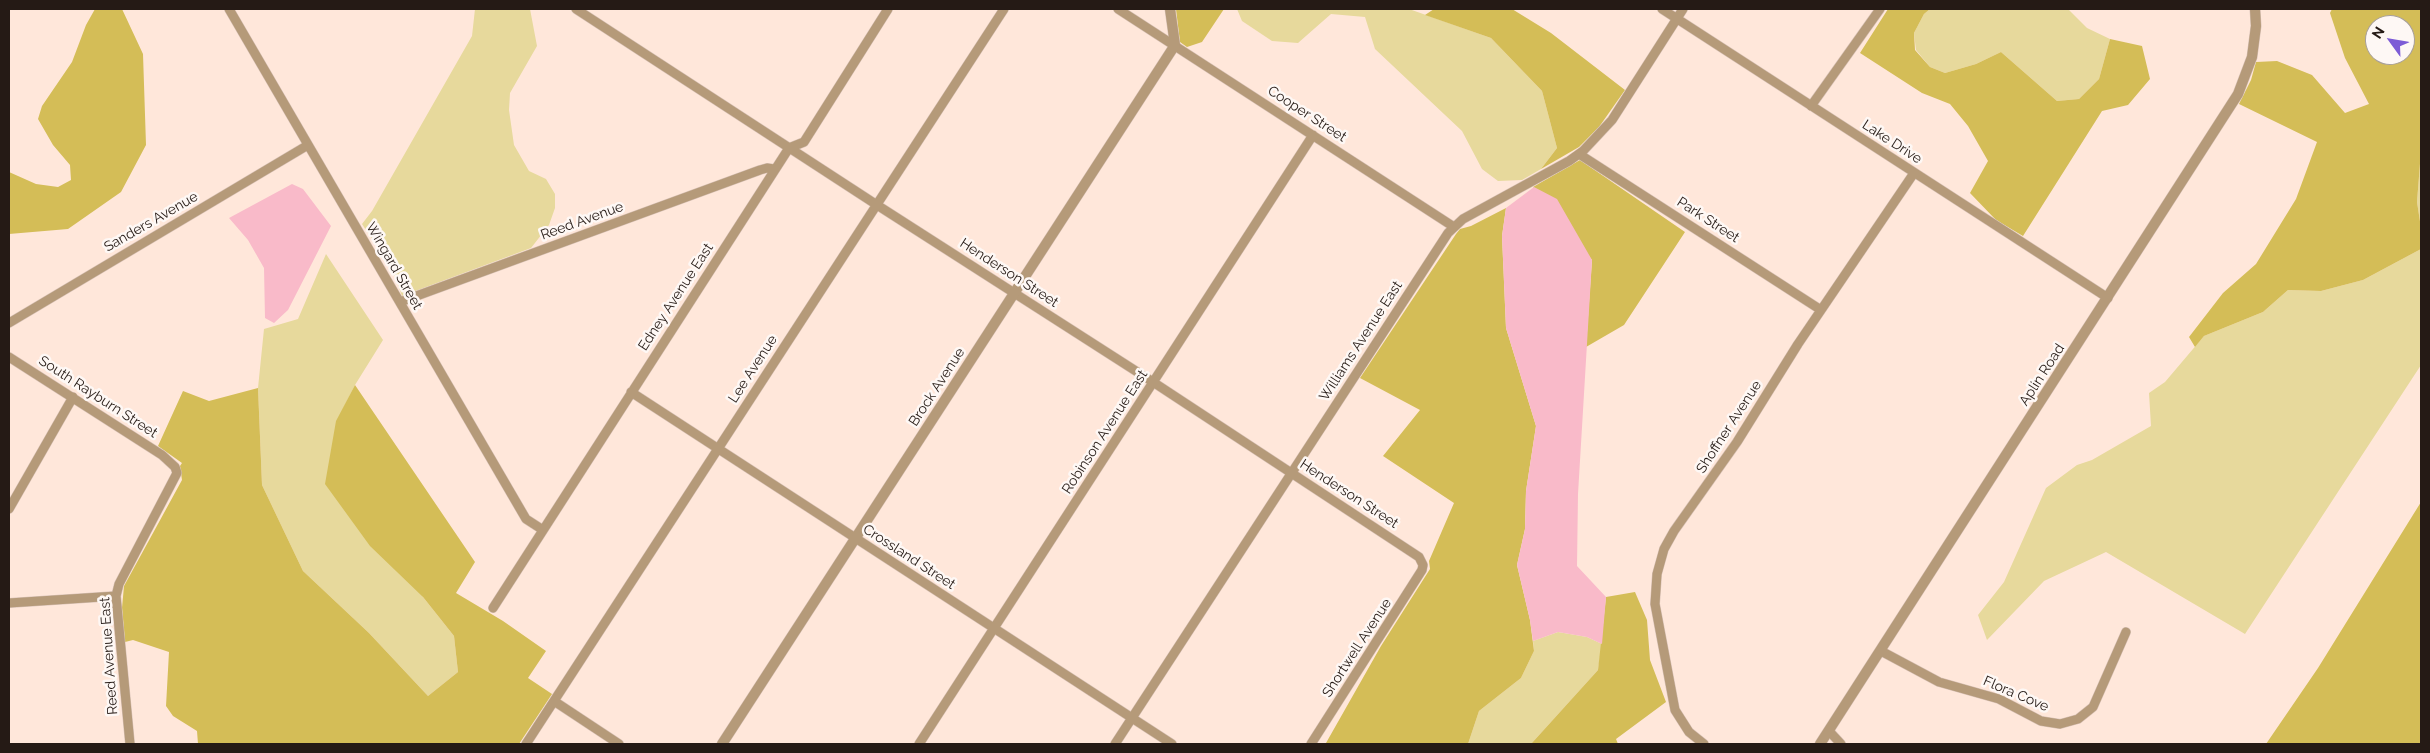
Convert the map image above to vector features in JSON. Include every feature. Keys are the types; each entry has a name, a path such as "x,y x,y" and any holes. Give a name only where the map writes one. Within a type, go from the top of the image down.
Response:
{"street":[{"name":"Wingard Street","path":"229,9 526,519 542,530"},
{"name":"Henderson Street","path":"576,9 788,148 1016,293 1415,552 1423,565"},
{"name":"Edney Avenue East","path":"493,608 774,169 788,148 804,142 888,9"},
{"name":"Lee Avenue","path":"526,744 1004,9"},
{"name":"Cooper Street","path":"1118,9 1454,227"},
{"path":"1170,9 1175,45"},
{"name":"Lake Drive","path":"1662,9 2108,298"},
{"name":"Williams Avenue East","path":"1115,744 1454,227 1463,219 1579,154 1612,120 1683,9"},
{"path":"1811,106 1880,9"},
{"name":"Aplin Road","path":"1820,744 2238,94 2252,57 2256,26 2255,9"},
{"name":"Brock Avenue","path":"722,744 1175,45"},
{"name":"Robinson Avenue East","path":"919,744 1313,135"},
{"name":"Sanders Avenue","path":"9,323 308,145"},
{"name":"Park Street","path":"1579,154 1821,310"},
{"name":"Reed Avenue","path":"400,302 760,170 774,169"},
{"name":"Shoffner Avenue","path":"1704,744 1689,732 1675,710 1656,615 1656,587 1660,561 1674,531 1738,442 1821,310 1914,173"},
{"name":"South Rayburn Street","path":"9,357 170,462"},
{"name":"Crossland Street","path":"631,392 1172,744"},
{"path":"9,509 73,397"},
{"name":"Reed Avenue East","path":"130,744 116,596 119,584 177,477 175,467 170,462"},
{"name":"Shortwell Avenue","path":"1311,744 1398,610 1422,570 1423,565"},
{"path":"9,603 116,596"},
{"name":"Flora Cove","path":"1881,651 1939,682 1999,700 2041,721 2060,724 2078,719 2093,707 2126,632"},
{"path":"554,701 619,744"},
{"path":"1829,731 1841,744"}],"shaded area":[{"path":"95,9 122,9 143,54 146,145 121,192 68,229 9,234 9,172 36,184 58,187 71,180 70,165 53,145 38,119 42,106 72,62 86,25"},
{"path":"475,9 530,9 537,46 510,93 509,110 514,145 529,171 546,179 555,194 555,208 549,225 531,248 402,296 393,271 362,224 372,211 472,36"},
{"path":"1176,9 1224,9 1202,42 1187,47 1180,42"},
{"path":"1237,9 1409,9 1491,38 1542,91 1557,148 1541,169 1522,180 1498,181 1482,169 1462,131 1375,49 1365,17 1331,14 1298,43 1272,41 1242,21"},
{"path":"1434,9 1512,9 1551,33 1625,90 1599,127 1579,147 1541,169 1557,148 1542,91 1491,38 1425,15"},
{"path":"1888,9 1930,9 1924,14 1914,33 1915,50 1930,67 1945,73 1976,64 2001,52 2057,101 2079,99 2099,79 2110,39 2142,46 2150,79 2128,105 2102,111 2023,236 1996,220 1970,193 1988,161 1968,126 1950,104 1922,93 1860,53"},
{"path":"1930,9 2068,9 2087,28 2110,39 2099,79 2079,99 2057,101 2001,52 1976,64 1945,73 1930,67 1916,50 1914,33 1924,14"},
{"path":"2332,9 2421,9 2421,151 2417,202 2421,228 2421,249 2363,280 2321,291 2288,290 2263,312 2204,336 2195,347 2189,337 2223,293 2256,264 2296,199 2317,142 2239,104 2251,80 2256,62 2277,61 2312,75 2345,113 2369,104 2345,58 2330,13"},
{"path":"2421,151 2421,228 2417,202"},
{"path":"1580,160 1685,232 1624,325 1586,347 1592,260 1533,187"},
{"path":"292,184 303,189 331,226 288,310 274,323 265,318 264,268 248,240 229,218"},
{"path":"1534,187 1557,199 1592,260 1578,494 1577,566 1606,597 1602,644 1587,637 1558,632 1533,641 1517,565 1525,529 1526,491 1536,426 1506,328 1502,236 1506,208"},
{"path":"1506,208 1502,236 1506,328 1536,426 1526,491 1525,529 1517,565 1530,620 1534,651 1521,678 1479,711 1468,744 1328,744 1326,743 1381,646 1430,569 1429,561 1454,503 1383,456 1420,410 1360,378 1460,229 1471,226"},
{"path":"2421,249 2421,365 2245,634 2106,552 2044,581 1987,640 1978,615 2004,582 2046,488 2077,465 2092,460 2151,426 2149,393 2165,382 2204,336 2263,312 2288,290 2321,291 2363,280"},
{"path":"326,254 383,340 355,385 337,421 423,597 454,636 458,672 428,696 369,633 303,571 262,485 258,388 264,329 298,319"},
{"path":"355,385 475,562 456,593 503,621 546,651 528,678 552,694 519,744 198,744 197,731 173,716 166,706 169,652 133,640 125,642 122,608 124,586 182,480 180,466 182,463 158,446 183,391 209,401 258,388 262,485 303,571 369,633 428,696 458,672 454,636 423,597 370,546 325,484 336,421"},
{"path":"2421,502 2421,744 2266,744 2318,668"},
{"path":"1635,592 1647,620 1650,660 1666,702 1616,739 1618,744 1531,744 1598,670 1606,597"},
{"path":"1558,632 1587,637 1602,644 1598,670 1531,744 1468,744 1479,711 1521,678 1534,651 1533,641"}]}
